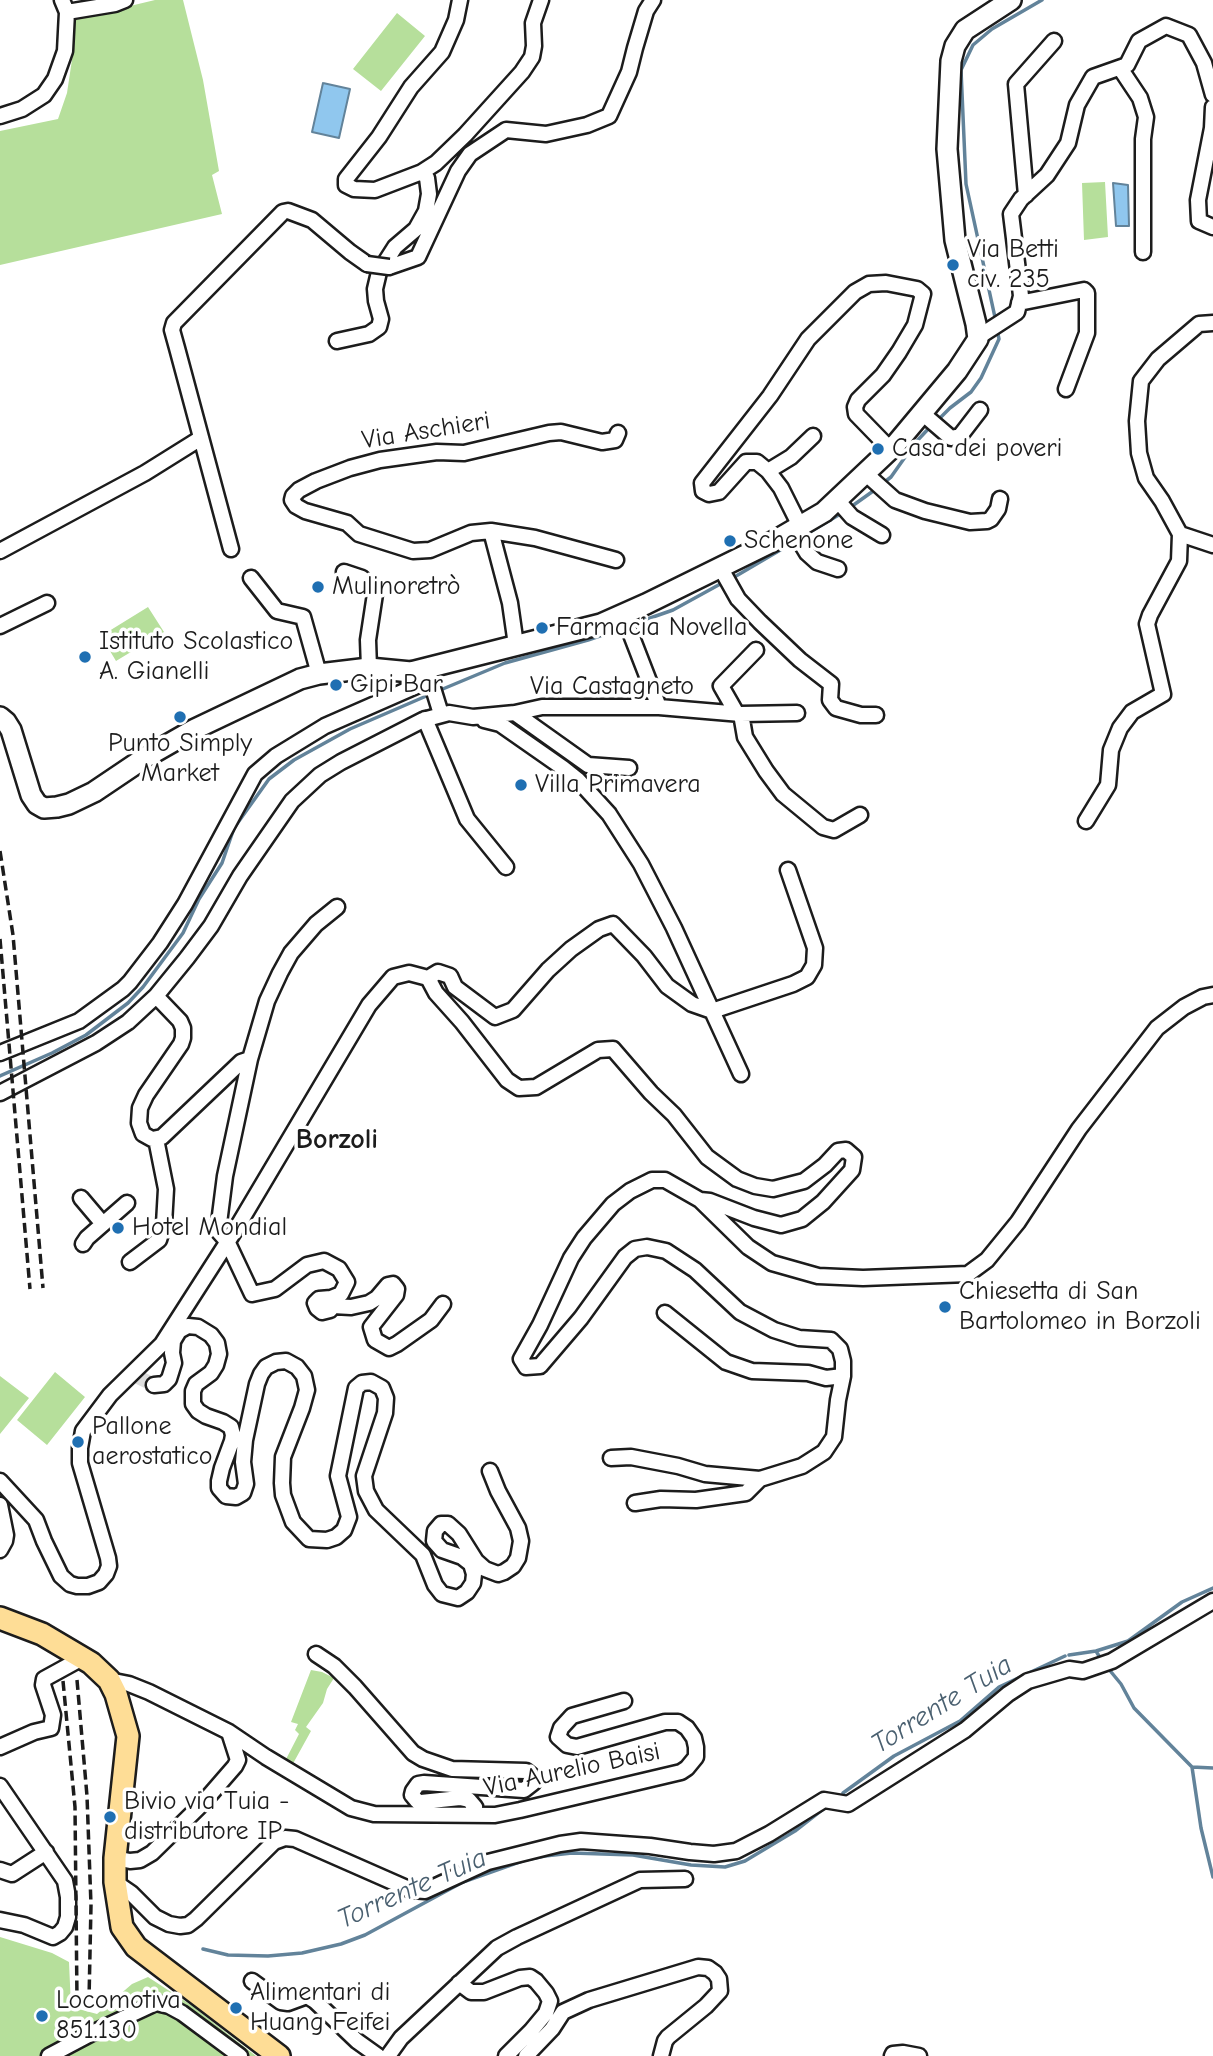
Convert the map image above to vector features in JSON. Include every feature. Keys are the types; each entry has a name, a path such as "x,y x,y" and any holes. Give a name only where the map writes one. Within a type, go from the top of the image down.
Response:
{"main road":[{"path":"0,1618 42,1634 92,1663 109,1680 116,1694 128,1736 115,1882 122,1927 136,1947 279,2056"}],"street":[{"path":"0,116 22,109 44,95 55,79 65,51 64,6 115,4 125,0"},
{"path":"460,0 456,20 442,52 411,87 379,137 346,179 346,185 354,190 375,190 422,172 436,163 465,135 522,72 532,57 533,23 541,0"},
{"path":"231,549 172,330 174,323 283,212 288,211 312,220 367,264 389,267 418,257 458,171 470,154 506,130 546,134 587,125 609,116 629,72 646,11 653,0"},
{"path":"980,337 955,240 947,149 951,61 955,46 965,30 1011,0"},
{"path":"1018,307 1020,287 1011,214 1047,175 1068,143 1077,105 1093,77 1127,65 1139,41 1166,26 1189,36 1204,63 1213,95"},
{"path":"1026,195 1016,84 1054,41"},
{"path":"1120,68 1140,98 1146,117 1143,139 1143,252"},
{"path":"1213,107 1212,128 1198,200 1199,221 1213,227"},
{"path":"337,341 369,334 379,327 381,319 375,289 379,272 395,247 416,229 426,211 429,194 427,178 422,172"},
{"path":"838,569 817,562 807,553 781,488 757,462 746,462 719,492 709,494 703,491 702,483 770,396 808,339 855,292 869,284 886,283 918,289 923,294 915,325 899,352 855,407 856,414 890,449"},
{"path":"1,1053 79,1021 130,982 185,904 255,774 276,756 325,726 429,675 516,645 601,624 797,531 839,502 868,476 890,449 925,415 980,337 1018,307 1084,290 1087,293 1087,333 1066,389"},
{"path":"1086,821 1108,785 1111,750 1120,728 1132,712 1163,694 1147,624 1179,561 1180,534 1146,478 1139,453 1137,421 1141,381 1158,359 1199,324 1213,323"},
{"path":"925,415 951,438 960,436 981,410"},
{"name":"Via Aschieri","path":"616,560 535,538 491,531 471,533 430,550 413,551 359,534 347,523 306,511 296,506 292,500 299,490 316,481 380,460 436,452 464,453 549,433 561,432 602,442 615,440 618,433"},
{"path":"768,471 790,457 813,436"},
{"path":"0,551 145,473 201,438"},
{"path":"868,476 895,500 925,511 974,523 991,519 998,509 1000,499"},
{"path":"839,502 852,517 882,535"},
{"path":"491,531 510,603 516,645"},
{"path":"1180,534 1213,545"},
{"path":"721,569 738,599 800,660 831,684 830,700 836,708 861,715 876,715"},
{"path":"344,572 362,578 375,594 368,640 369,668"},
{"path":"251,578 277,611 303,617 319,674"},
{"path":"0,626 47,603"},
{"path":"623,614 659,707"},
{"path":"756,650 721,686 739,714 745,737 765,771 783,794 823,827 834,830 860,815"},
{"path":"0,717 11,730 31,795 37,804 44,808 57,807 94,792 146,757 195,729 300,679 369,668 429,675"},
{"path":"429,675 440,712"},
{"name":"Via Castagneto","path":"0,1093 96,1043 128,1022 156,996 211,926 240,876 292,801 320,775 341,762 425,719 440,712 472,717 515,713 542,706 659,707 739,714 797,713"},
{"path":"515,713 587,765 629,768"},
{"path":"472,717 500,724 563,768 578,780 609,814 641,864 674,928 740,1074"},
{"path":"425,719 467,819 506,867"},
{"path":"0,1481 36,1520 61,1576 77,1586 89,1586 99,1582 109,1566 80,1463 83,1430 110,1395 135,1375 162,1344 369,1005 393,977 409,973 428,978 438,972 450,976 455,987 495,1017 513,1010 548,970 571,949 599,929 613,924 644,956 667,986 692,1004 712,1010 793,984 807,977 814,965 815,948 788,870"},
{"path":"337,907 316,924 292,953 267,1001 250,1059 230,1152 218,1231 227,1241 252,1294 275,1289 307,1265 324,1261 339,1269 347,1282 341,1294 319,1299 315,1303 322,1312 333,1306 351,1307 369,1303 388,1285 393,1284 397,1289 396,1295 371,1327 375,1340 389,1348 431,1320 443,1304"},
{"path":"428,978 436,993 507,1080 519,1088 536,1087 598,1051 613,1049 674,1115 707,1157 737,1179 773,1189 804,1181 838,1151 846,1150 853,1157 852,1170 822,1202 802,1219 781,1225 700,1200"},
{"path":"611,1458 631,1457 678,1465 705,1474 760,1479 802,1466 824,1452 834,1437 843,1376 840,1349 831,1340 799,1338 774,1330 740,1312 695,1270 666,1251 646,1247 635,1249 625,1257 581,1318 540,1366 526,1367 521,1359 571,1258 613,1203 652,1180 665,1180 700,1200 748,1247 772,1263 818,1276 863,1278 968,1274 986,1260 1018,1222 1079,1129 1157,1028 1184,1007 1213,995"},
{"path":"156,996 180,1021 183,1028 181,1044 140,1108 139,1123 143,1134 152,1139 162,1137 241,1062 250,1059"},
{"path":"130,1262 159,1240 164,1224 166,1189 156,1139"},
{"path":"81,1198 103,1224"},
{"path":"83,1244 127,1203"},
{"path":"665,1313 726,1362 752,1371 808,1373 826,1378 843,1376"},
{"path":"153,1385 164,1384 169,1379 174,1363 173,1341 178,1331 188,1326 198,1327 211,1335 217,1343 219,1354 211,1373 196,1384 193,1404 206,1416 231,1427 232,1441 222,1468 219,1488 226,1496 236,1497 243,1493 246,1484 243,1462 261,1374 266,1367 276,1362 286,1361 297,1367 304,1376 307,1390 283,1457 284,1495 293,1522 309,1539 327,1540 344,1530 349,1517 338,1476 356,1388 362,1383 371,1382 382,1388 386,1398 385,1413 364,1476 366,1491 376,1510 423,1555 435,1585 442,1594 458,1598 473,1584 474,1574 471,1564 442,1550 434,1541 435,1531 441,1524 448,1524 459,1534 476,1561 485,1569 498,1574 505,1572 518,1558 521,1541 518,1528 490,1471"},
{"path":"635,1503 661,1499 696,1500 746,1493 760,1479"},
{"path":"0,1505 6,1535 0,1550"},
{"path":"115,1882 131,1893 155,1917 180,1926 188,1925 196,1919 274,1842 285,1838 295,1839 411,1890 425,1891 488,1862 581,1841 714,1854 736,1851 824,1800 848,1804 965,1730 1028,1681 1069,1669 1083,1671 1112,1661 1213,1601"},
{"path":"316,1654 334,1666 413,1753 423,1759 452,1769 526,1770 531,1775 533,1783 524,1790 424,1783 418,1784 413,1791 412,1795 421,1802 460,1798 470,1800 475,1807 471,1815"},
{"path":"0,1747 34,1732 51,1728 53,1715 43,1685 44,1679 80,1657"},
{"name":"Via Aurelio Baisi","path":"109,1680 149,1692 229,1732 351,1808 374,1814 495,1815 687,1769 696,1757 696,1747 687,1727 678,1722 665,1723 577,1747 566,1745 558,1737 561,1728 572,1716 624,1701"},
{"path":"116,1858 140,1860 152,1853 202,1804 238,1760 229,1732"},
{"path":"0,1786 65,1881 68,1897 65,1927 53,1937 24,1925 0,1920"},
{"path":"0,1870 12,1874 46,1852"},
{"path":"252,1981 281,2002 288,2003 307,1996 356,2041 385,2055 497,1948 640,1880 685,1879"},
{"path":"526,2056 552,2029 563,2012 589,2000 698,1966 708,1968 719,1979 720,1992 668,2037 661,2056"},
{"path":"460,1983 471,1992 484,1992 520,1978 530,1977 546,1993 550,2001 546,2013 506,2056"},
{"path":"49,2056 156,2003 182,2013 240,2056"},
{"path":"892,2056 903,2053 919,2056"}],"green space":[{"path":"155,0 183,0 203,80 219,171 212,175 222,214 0,265 0,131 58,119 67,93 73,53 72,23 76,19"},
{"path":"397,13 425,36 381,91 353,69"},
{"path":"1105,182 1108,237 1084,240 1082,183"},
{"path":"148,607 164,632 116,661 101,636"},
{"path":"55,1372 85,1397 47,1445 17,1420"},
{"path":"0,1376 29,1398 0,1434"},
{"path":"311,1670 334,1678 323,1703 306,1727 311,1731 290,1769 283,1765 299,1734 295,1730 298,1724 291,1722"},
{"path":"0,1937 52,1953 69,1962 71,2007 97,2014 132,1984 148,1977 191,2005 256,2056 0,2056"}],"water":[{"path":"323,83 350,89 339,138 312,132"},
{"path":"1113,183 1128,185 1129,226 1116,226"}],"waterway":[{"path":"996,322 966,184 961,70 973,45 992,29 1042,0"},
{"path":"937,421 971,392 981,378 999,339 997,329"},
{"path":"882,484 891,477 931,426"},
{"path":"848,509 876,489"},
{"path":"800,538 842,513"},
{"path":"731,579 794,542"},
{"path":"633,624 673,610 724,582"},
{"path":"438,691 505,663 626,627"},
{"path":"0,1076 86,1035 128,1003 143,987 183,933 199,899 222,863 234,828 269,779 294,760 350,729 431,694"},
{"name":"Torrente Tuia","path":"1069,1655 1096,1651 1128,1641 1182,1602 1213,1588"},
{"path":"1096,1651 1102,1661"},
{"name":"Torrente Tuia","path":"843,1793 894,1756 960,1721 999,1687 1065,1656"},
{"path":"1107,1667 1121,1684 1134,1708 1192,1767 1201,1828 1213,1877"},
{"path":"1192,1767 1213,1768"},
{"name":"Torrente Tuia","path":"203,1949 228,1955 268,1956 302,1953 341,1944 365,1935 463,1882 525,1860 545,1856 572,1853 633,1855 691,1865 725,1867 745,1861 795,1831 827,1806"}],"tunnel":[{"path":"138,1377 154,1385"}],"railway":[{"path":"0,851 13,935 43,1288"},
{"path":"0,939 30,1289"},
{"path":"77,1680 87,1796 91,1905 89,2000"},
{"path":"63,1681 75,1807 77,2000"}],"place":[{"name":"Via Betti civ. 235","path":"953,265"},
{"name":"Casa dei poveri","path":"878,449"},
{"name":"Schenone","path":"730,541"},
{"name":"Mulinoretrò","path":"318,587"},
{"name":"Farmacia Novella","path":"542,628"},
{"name":"Istituto Scolastico A. Gianelli","path":"85,657"},
{"name":"Gipi Bar","path":"336,685"},
{"name":"Punto Simply Market","path":"180,717"},
{"name":"Villa Primavera","path":"521,785"},
{"name":"Hotel Mondial","path":"118,1228"},
{"name":"Chiesetta di San Bartolomeo in Borzoli","path":"945,1307"},
{"name":"Pallone aerostatico","path":"78,1442"},
{"name":"Bivio via Tuia - distributore IP","path":"110,1817"},
{"name":"Alimentari di Huang Feifei","path":"236,2008"},
{"name":"Locomotiva 851.130","path":"42,2016"}],"district":[{"name":"Borzoli","path":"337,1140"}]}
